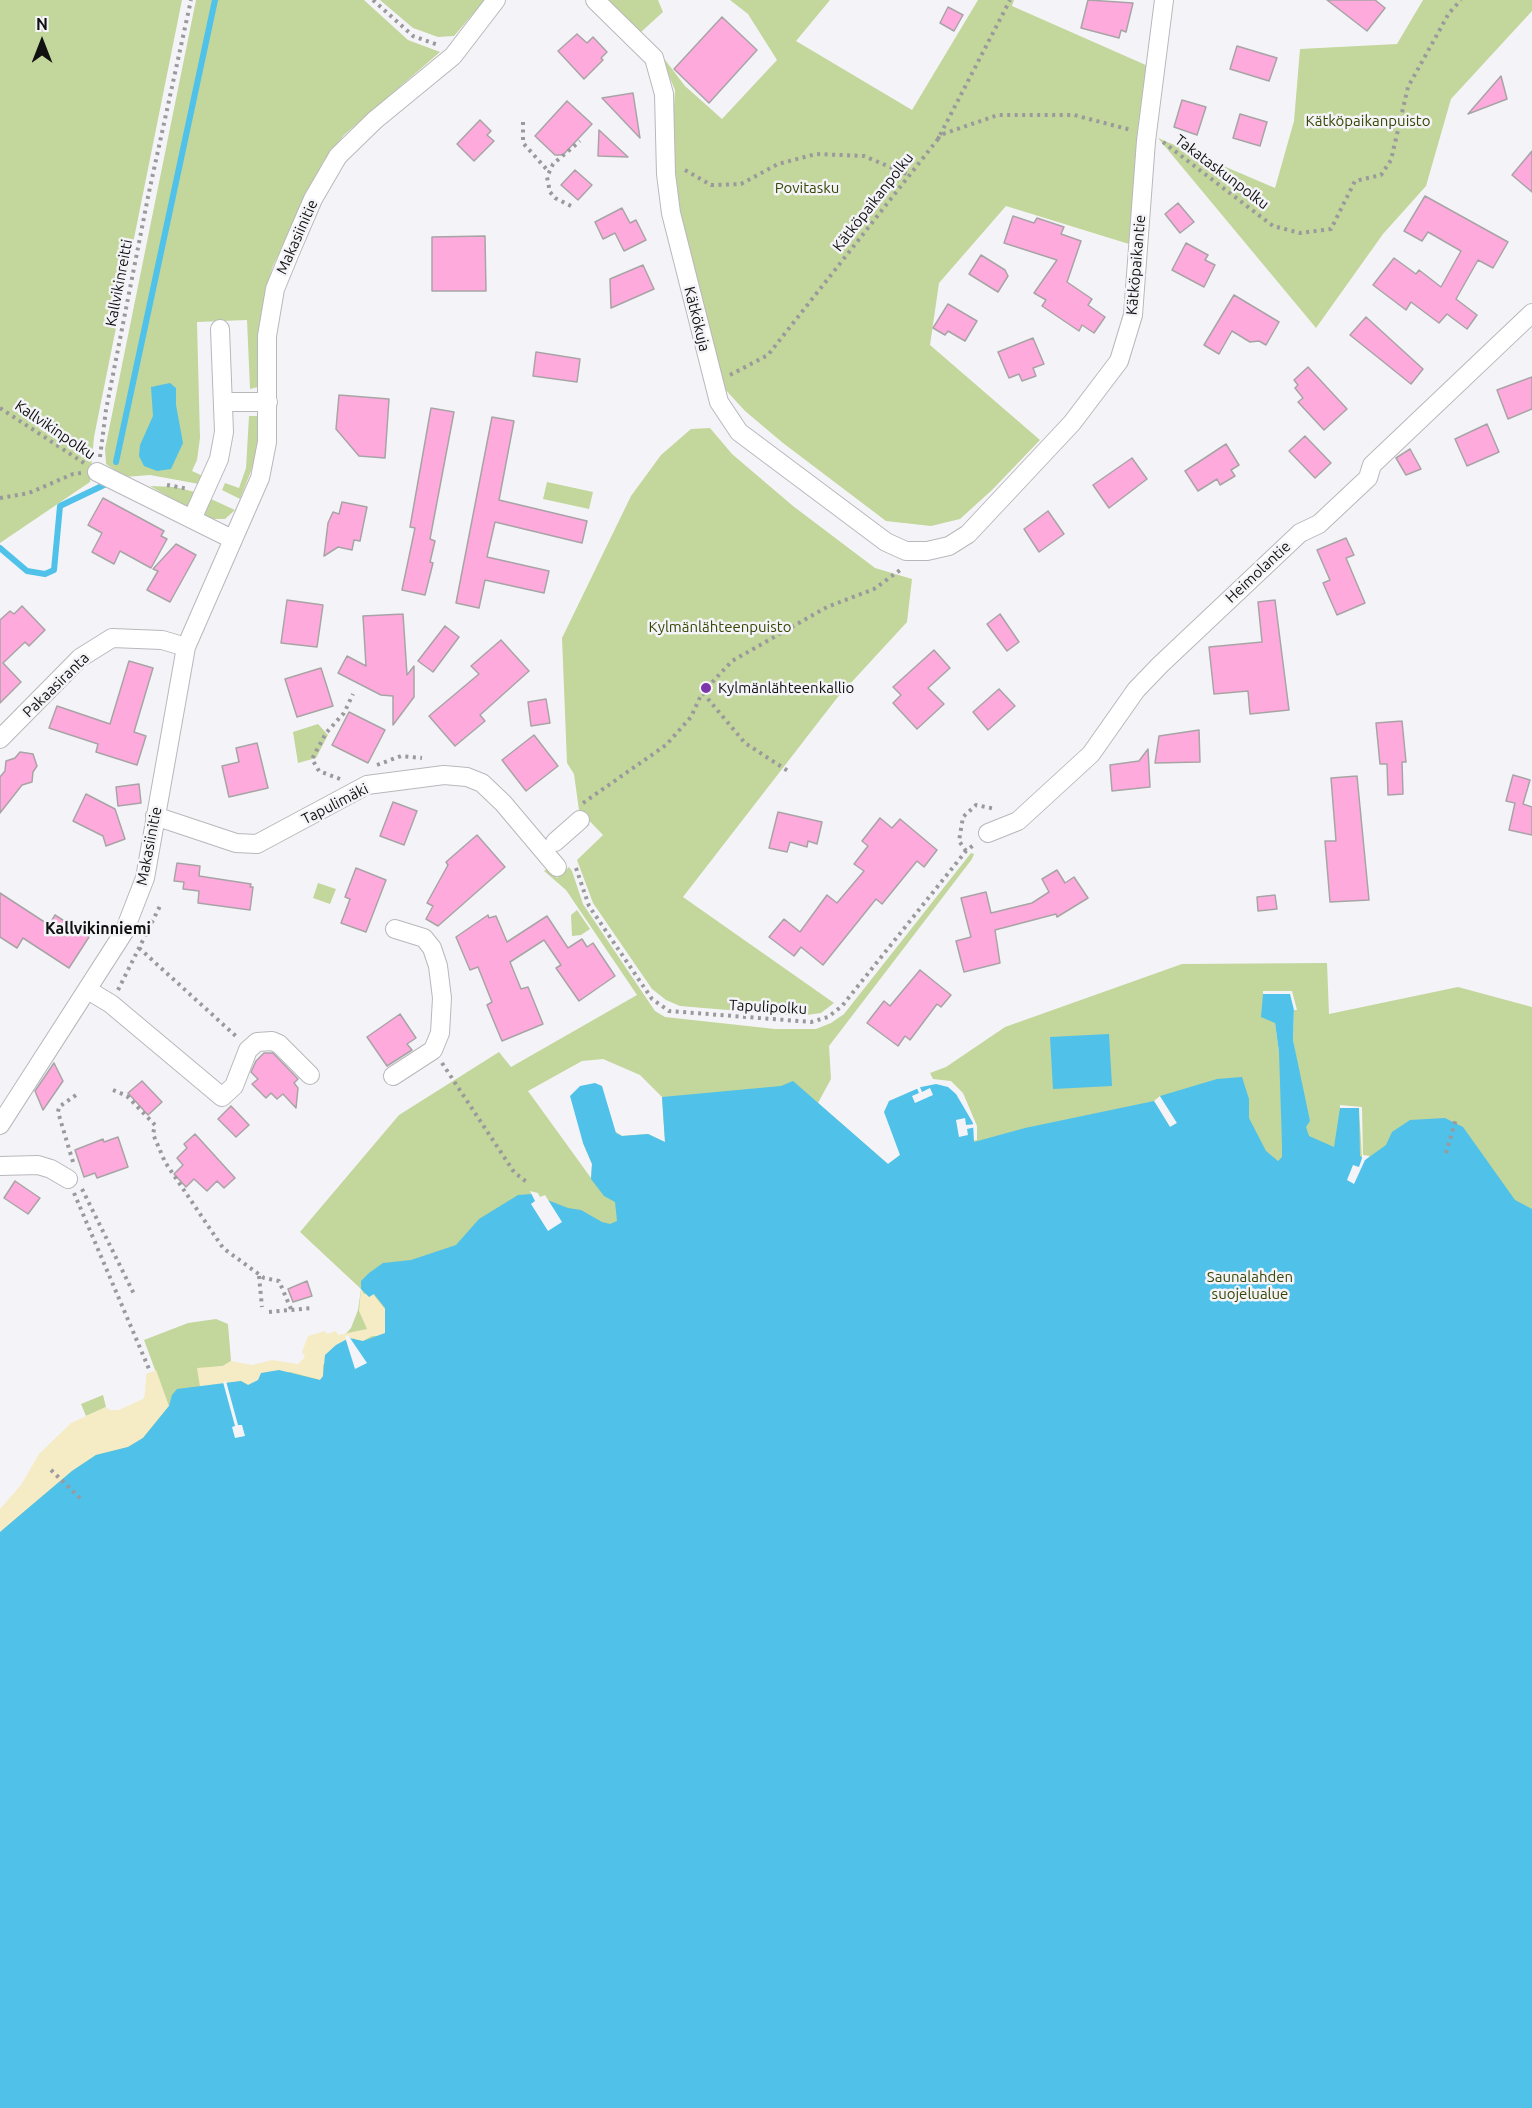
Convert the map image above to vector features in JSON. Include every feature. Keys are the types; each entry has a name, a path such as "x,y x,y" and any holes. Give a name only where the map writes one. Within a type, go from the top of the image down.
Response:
{"street":[{"name":"Makasiinitie","path":"0,1125 124,932 145,878 186,647 260,478 267,442 267,336 275,289 313,199 338,156 375,120 453,56 496,0"},
{"name":"Kätkökuja","path":"595,0 654,58 664,93 666,159 671,213 718,402 739,432 886,542 906,551 927,551"},
{"name":"Kätköpaikantie","path":"927,551 950,546 968,534 1072,423 1119,361 1133,315 1147,134 1164,0"},
{"name":"Heimolantie","path":"988,833 1018,821 1091,754 1136,690 1160,665 1300,533 1319,524 1368,478 1372,465 1532,313"},
{"path":"192,519 219,459 224,432 220,329"},
{"path":"224,402 268,402"},
{"path":"97,472 232,539"},
{"name":"Pakaasiranta","path":"0,739 80,657 112,638 162,640 186,647"},
{"name":"Tapulimäki","path":"155,816 236,843 257,844 367,785 444,775 467,777 482,783 503,803 557,867"},
{"path":"555,842 581,812"},
{"path":"393,1076 433,1050 440,1033 442,998 438,966 432,948 424,938 395,929"},
{"path":"88,990 111,1004 222,1097 234,1086 248,1050 257,1042 272,1041 279,1044 310,1075"},
{"path":"0,1166 38,1166 74,1177"}],"path":[{"name":"Kallvikinreitti","path":"97,472 149,192 191,0"},
{"path":"373,0 413,36 444,48"},
{"name":"Kätköpaikanpolku","path":"713,384 768,355 938,138 1010,0"},
{"name":"Takataskunpolku","path":"938,138 940,135 998,115 1074,115 1158,138 1273,226 1300,233 1331,229 1355,181 1381,175 1391,160 1408,87 1449,13 1461,0"},
{"path":"523,122 523,143 549,172"},
{"path":"571,206 555,198 550,192 549,172 553,164 580,141"},
{"path":"666,159 711,185 741,184 778,164 816,154 864,156 909,175"},
{"name":"Kallvikinpolku","path":"0,408 97,472"},
{"path":"0,498 29,493 73,474 97,472"},
{"path":"581,812 666,745 691,717 702,693 732,661 828,607 874,589 927,551"},
{"path":"702,693 745,743 788,771"},
{"path":"345,778 326,776 319,771 312,759 326,733 344,713 353,694"},
{"path":"374,767 392,757 423,758"},
{"name":"Tapulipolku","path":"555,842 577,868 589,906 652,999 669,1011 811,1022 828,1017 842,1006 966,851 988,833"},
{"path":"111,1004 159,906"},
{"path":"139,948 232,1032"},
{"path":"433,1050 514,1172 530,1184"},
{"path":"112,1090 127,1096 155,1125 153,1134 155,1142 171,1173 184,1188 223,1248 259,1275 279,1281 291,1309"},
{"path":"76,1095 59,1107 58,1112 74,1177 149,1369"},
{"path":"1446,1153 1456,1119"},
{"path":"74,1177 135,1296"},
{"path":"259,1275 262,1307"},
{"path":"269,1312 312,1308"},
{"path":"51,1470 82,1500"}],"green space":[{"path":"0,0 182,0 94,437 90,482 0,543"},
{"path":"196,0 364,0 408,40 440,52 344,135 323,162 273,266 265,292 260,323 258,387 250,389 247,320 197,322 200,438 197,460 192,471 203,476 199,484 150,475 125,477 106,464 105,449"},
{"path":"380,0 485,0 454,36 438,37 413,28"},
{"path":"608,0 658,0 663,12 641,32"},
{"name":"Povitasku","path":"730,0 830,0 796,41 912,110 978,0 1014,0 1012,6 1148,66 1129,244 1006,206 939,283 930,345 1040,440 992,490 960,519 931,526 886,521 783,443 745,411 722,386 670,174 675,90 659,52 685,86 722,119 777,60 748,14"},
{"name":"Kätköpaikanpuisto","path":"1423,0 1532,0 1532,11 1451,99 1426,186 1383,234 1316,328 1158,138 1275,188 1294,121 1300,49 1397,44"},
{"path":"249,416 257,416 261,427 253,466 240,499 222,490 225,483 239,488 246,468"},
{"name":"Kylmänlähteenpuisto","path":"710,428 732,454 793,506 875,568 912,579 907,622 837,698 683,897 834,1003 821,1013 799,1016 680,1006 666,1000 652,989 593,903 577,860 603,835 579,810 574,774 567,763 562,638 631,496 661,455 691,429"},
{"path":"547,482 593,492 589,509 543,499"},
{"path":"150,486 175,487 199,493 190,507 186,507"},
{"path":"211,499 235,510 225,519 208,519 204,512"},
{"path":"318,724 328,735 316,758 298,763 293,732"},
{"name":"Saunalahden suojelualue","path":"971,853 974,854 972,859 829,1046 831,1079 818,1103 888,1164 900,1155 977,1140 977,1126 963,1093 951,1081 933,1079 930,1073 946,1067 1005,1027 1182,964 1327,963 1329,1014 1458,987 1532,1007 1532,1503 0,1532 161,1386 144,1340 188,1323 216,1319 228,1324 231,1361 223,1366 197,1369 292,1367 328,1353 351,1328 358,1310 361,1289 300,1232 399,1115 499,1052 511,1067 637,995 566,890 544,871 548,868 557,878 569,867 583,904 655,1011 665,1017 775,1029 816,1029 844,1014","holes":["1294,1007 1293,1040 1305,1108 1279,1052 1275,1023","603,1059 640,1075 662,1097 665,1142 648,1134 622,1136 616,1132 583,1143 592,1164 591,1178 528,1091 582,1061","1160,1096 1177,1123 1170,1127 1154,1101"]},
{"path":"318,883 336,889 330,904 313,898"},
{"path":"577,910 590,929 581,935 572,936 571,915"},
{"path":"103,1395 106,1407 86,1416 81,1404"}],"sand":[{"path":"361,1289 364,1294 373,1294 385,1309 385,1333 383,1336 372,1336 357,1342 354,1338 323,1365 323,1377 320,1380 290,1372 248,1385 241,1381 200,1387 197,1368 223,1366 231,1361 252,1365 272,1360 298,1364 305,1357 302,1352 308,1336 325,1331 327,1334 336,1331 338,1335 367,1329 359,1311"},
{"path":"156,1370 169,1406 143,1438 128,1447 96,1455 72,1471 0,1532 0,1509 21,1485 39,1454 71,1423 106,1407 110,1410 119,1410 143,1399 146,1374"}],"water":[{"path":"170,383 176,388 176,405 183,443 171,469 157,471 144,466 139,456 140,445 153,416 151,387"},
{"path":"1263,994 1291,994 1294,1007 1293,1040 1310,1121 1306,1127 1309,1136 1334,1147 1340,1108 1359,1108 1360,1156 1365,1160 1386,1145 1392,1132 1410,1120 1445,1118 1463,1127 1515,1200 1532,1209 1532,2108 0,2108 0,1532 72,1471 96,1455 128,1447 143,1438 169,1406 172,1395 177,1389 241,1381 248,1385 258,1380 261,1373 279,1370 320,1380 323,1376 325,1355 336,1345 349,1338 363,1341 385,1333 385,1308 374,1294 369,1297 361,1289 361,1281 383,1263 411,1260 456,1245 479,1219 518,1195 532,1194 568,1208 581,1210 602,1222 610,1224 617,1221 615,1202 604,1196 591,1179 592,1164 583,1143 570,1096 580,1086 595,1083 602,1086 616,1133 622,1136 648,1134 665,1142 662,1097 781,1086 793,1081 888,1164 900,1155 884,1112 889,1101 921,1087 936,1084 948,1087 956,1094 973,1123 974,1142 1025,1128 1154,1101 1170,1127 1177,1123 1160,1096 1217,1079 1242,1077 1249,1099 1249,1118 1266,1151 1278,1161 1282,1157 1279,1052 1275,1023 1261,1017"},
{"path":"1109,1034 1112,1086 1053,1089 1050,1037"}],"pier":[{"path":"1263,991 1292,991 1297,1010 1294,1010 1290,994 1263,994"},
{"path":"919,1085 922,1092 930,1088 933,1095 915,1103 912,1096 919,1093 916,1086"},
{"path":"1340,1105 1362,1107 1363,1155 1370,1156 1365,1160 1354,1184 1347,1180 1353,1165 1359,1167 1362,1158 1359,1108 1340,1108"},
{"path":"965,1118 966,1125 976,1124 976,1127 967,1129 968,1135 959,1137 956,1120"},
{"path":"530,1191 538,1193 540,1197 545,1195 562,1222 548,1231 531,1204 535,1201"},
{"path":"348,1335 367,1363 355,1369 345,1337"},
{"path":"226,1381 238,1425 242,1425 245,1436 235,1438 232,1427 235,1426 223,1382"}],"building":[{"path":"1088,0 1133,3 1126,32 1121,30 1119,38 1081,28"},
{"path":"1327,0 1375,0 1385,8 1367,31"},
{"path":"948,7 963,15 954,31 940,23"},
{"path":"722,17 757,50 709,103 674,69"},
{"path":"577,34 587,43 593,37 607,52 601,58 603,60 584,79 558,51"},
{"path":"1237,46 1277,58 1269,81 1230,69"},
{"path":"1501,76 1507,99 1468,114"},
{"path":"633,93 640,138 602,98"},
{"path":"1182,100 1206,107 1197,135 1174,127"},
{"path":"567,101 592,124 563,155 555,155 535,136"},
{"path":"1240,114 1267,122 1260,146 1233,138"},
{"path":"480,120 491,131 487,135 494,141 474,161 457,144"},
{"path":"599,130 628,157 598,156"},
{"path":"1532,151 1532,192 1512,175"},
{"path":"575,170 592,185 578,200 561,185"},
{"path":"1425,196 1508,242 1493,268 1478,260 1456,299 1477,315 1467,329 1447,314 1439,323 1411,302 1406,310 1373,285 1394,258 1416,274 1419,270 1441,287 1461,251 1428,232 1422,241 1404,231"},
{"path":"1178,203 1194,222 1180,233 1165,214"},
{"path":"622,208 630,223 636,220 646,240 624,251 615,233 603,239 595,222"},
{"path":"1013,216 1034,223 1037,218 1064,227 1061,234 1081,241 1067,282 1092,299 1088,305 1105,317 1094,333 1082,325 1079,331 1042,306 1046,300 1034,293 1057,260 1004,243"},
{"path":"485,236 486,291 432,291 432,237"},
{"path":"1186,243 1208,255 1205,260 1215,265 1204,287 1172,270"},
{"path":"981,255 1005,270 1008,276 998,292 969,274"},
{"path":"643,265 654,289 611,308 610,279"},
{"path":"1234,295 1279,322 1266,345 1259,341 1250,342 1232,331 1219,354 1204,345"},
{"path":"948,304 977,321 965,341 948,331 945,335 933,328"},
{"path":"1366,317 1423,369 1411,384 1350,335"},
{"path":"1033,338 1044,364 1033,368 1036,376 1022,381 1019,374 1009,378 998,352"},
{"path":"536,352 580,359 577,382 533,376"},
{"path":"1308,367 1347,409 1324,430 1298,402 1303,398 1295,388 1298,385 1294,380"},
{"path":"1532,377 1532,409 1508,419 1497,390"},
{"path":"339,395 389,399 385,458 359,456 336,429"},
{"path":"431,408 454,412 430,539 435,541 430,562 433,563 425,595 402,590 415,528 410,527"},
{"path":"492,417 514,421 499,500 587,521 582,543 495,522 487,557 549,571 544,593 485,580 479,608 456,603"},
{"path":"1487,424 1499,452 1467,466 1455,439"},
{"path":"1305,436 1331,463 1315,478 1289,451"},
{"path":"1226,444 1239,465 1231,470 1235,476 1220,485 1217,479 1198,491 1185,471"},
{"path":"1410,449 1421,469 1406,475 1396,458"},
{"path":"1132,458 1147,479 1109,508 1093,485"},
{"path":"103,498 164,531 161,536 167,539 151,568 120,551 114,564 92,552 102,533 88,525"},
{"path":"342,502 367,507 360,541 354,540 352,550 338,547 324,556 328,523 333,512 339,514"},
{"path":"1048,511 1064,534 1039,552 1024,529"},
{"path":"1346,538 1354,555 1346,558 1365,603 1337,615 1323,583 1330,580 1317,550"},
{"path":"176,544 196,555 170,602 147,590 158,571 153,569"},
{"path":"287,600 323,605 317,647 281,643"},
{"path":"1275,600 1289,710 1250,714 1248,691 1214,694 1209,647 1262,642 1258,602"},
{"path":"22,606 45,630 29,646 25,642 3,663 21,682 0,703 0,620 10,611 14,614"},
{"path":"403,614 407,675 414,666 414,697 393,725 393,696 381,695 338,673 347,656 366,666 363,616"},
{"path":"1000,614 1019,642 1007,651 987,624"},
{"path":"445,626 459,637 433,672 418,661"},
{"path":"501,640 529,671 480,715 485,721 455,746 429,716 479,674 471,666"},
{"path":"934,650 950,668 928,688 944,704 917,729 893,703 901,695 893,687"},
{"path":"129,661 153,668 134,732 146,736 137,765 96,752 98,744 49,728 57,706 110,724"},
{"path":"321,668 333,706 297,717 285,679"},
{"path":"999,689 1015,706 988,730 973,712"},
{"path":"546,699 550,723 531,726 528,702"},
{"path":"349,712 385,730 368,763 332,745"},
{"path":"1402,721 1406,762 1402,762 1403,794 1388,795 1387,764 1380,764 1376,723"},
{"path":"1199,730 1200,762 1155,763 1159,736"},
{"path":"534,735 558,766 526,791 502,760"},
{"path":"257,743 268,788 229,797 222,766 239,762 236,748"},
{"path":"1148,749 1150,787 1112,791 1110,765 1139,761"},
{"path":"20,752 33,754 37,766 33,772 32,782 22,785 0,813 0,777 5,771 6,761 15,758"},
{"path":"1513,775 1530,780 1523,804 1532,807 1532,835 1509,830 1515,803 1506,801"},
{"path":"1357,776 1369,900 1330,902 1325,841 1336,841 1331,778"},
{"path":"139,784 141,803 118,806 116,787"},
{"path":"86,794 115,809 125,839 106,846 103,836 73,821"},
{"path":"393,802 417,811 404,845 380,836"},
{"path":"778,812 822,822 817,844 808,841 807,847 790,842 787,852 769,848"},
{"path":"880,818 892,828 900,819 937,850 924,867 917,861 882,904 876,899 823,965 801,947 794,956 769,937 784,919 800,932 827,895 837,903 864,871 854,864 868,846 862,841"},
{"path":"477,835 505,867 438,926 426,919 433,906 427,903 448,865 446,862"},
{"path":"177,863 200,866 199,876 251,884 250,887 253,887 250,910 198,903 199,891 183,889 184,882 174,881"},
{"path":"356,868 386,880 366,932 341,923 350,899 345,897"},
{"path":"1057,870 1065,883 1074,877 1088,898 1057,917 1056,914 995,930 1000,963 964,972 956,941 971,937 961,898 986,892 991,913 1032,903 1049,892 1042,879"},
{"path":"0,893 49,925 55,915 89,937 69,968 23,938 17,948 0,937"},
{"path":"1275,895 1277,909 1258,911 1257,897"},
{"path":"488,915 489,918 496,916 507,942 547,916 568,948 582,939 587,947 593,943 615,976 579,1001 556,968 561,965 544,940 510,962 521,989 528,987 543,1024 502,1041 487,1005 492,1002 478,967 470,970 456,937"},
{"path":"920,970 951,995 941,1007 937,1004 910,1040 905,1036 898,1046 867,1023 884,1001 890,1006"},
{"path":"400,1014 416,1038 407,1044 412,1050 387,1066 367,1037"},
{"path":"264,1053 273,1053 298,1079 294,1083 298,1088 296,1108 283,1094 277,1099 271,1093 266,1098 252,1084 258,1079 251,1072 256,1061"},
{"path":"54,1063 63,1081 43,1110 35,1091"},
{"path":"142,1081 162,1102 148,1115 128,1093"},
{"path":"231,1106 249,1125 236,1137 218,1119"},
{"path":"195,1134 235,1178 224,1188 217,1181 207,1191 194,1179 186,1187 174,1174 183,1165 177,1158 187,1148 184,1144"},
{"path":"118,1137 128,1167 97,1178 95,1173 84,1177 75,1150 103,1139 104,1142"},
{"path":"15,1181 40,1198 28,1214 4,1198"},
{"path":"307,1281 312,1296 293,1302 288,1289"}],"waterway":[{"path":"116,462 215,0"},
{"path":"0,548 27,571 45,574 54,570 60,506 104,485"}],"place":[{"name":"Kylmänlähteenkallio","path":"706,688"}],"district":[{"name":"Kallvikinniemi","path":"98,929"}]}
